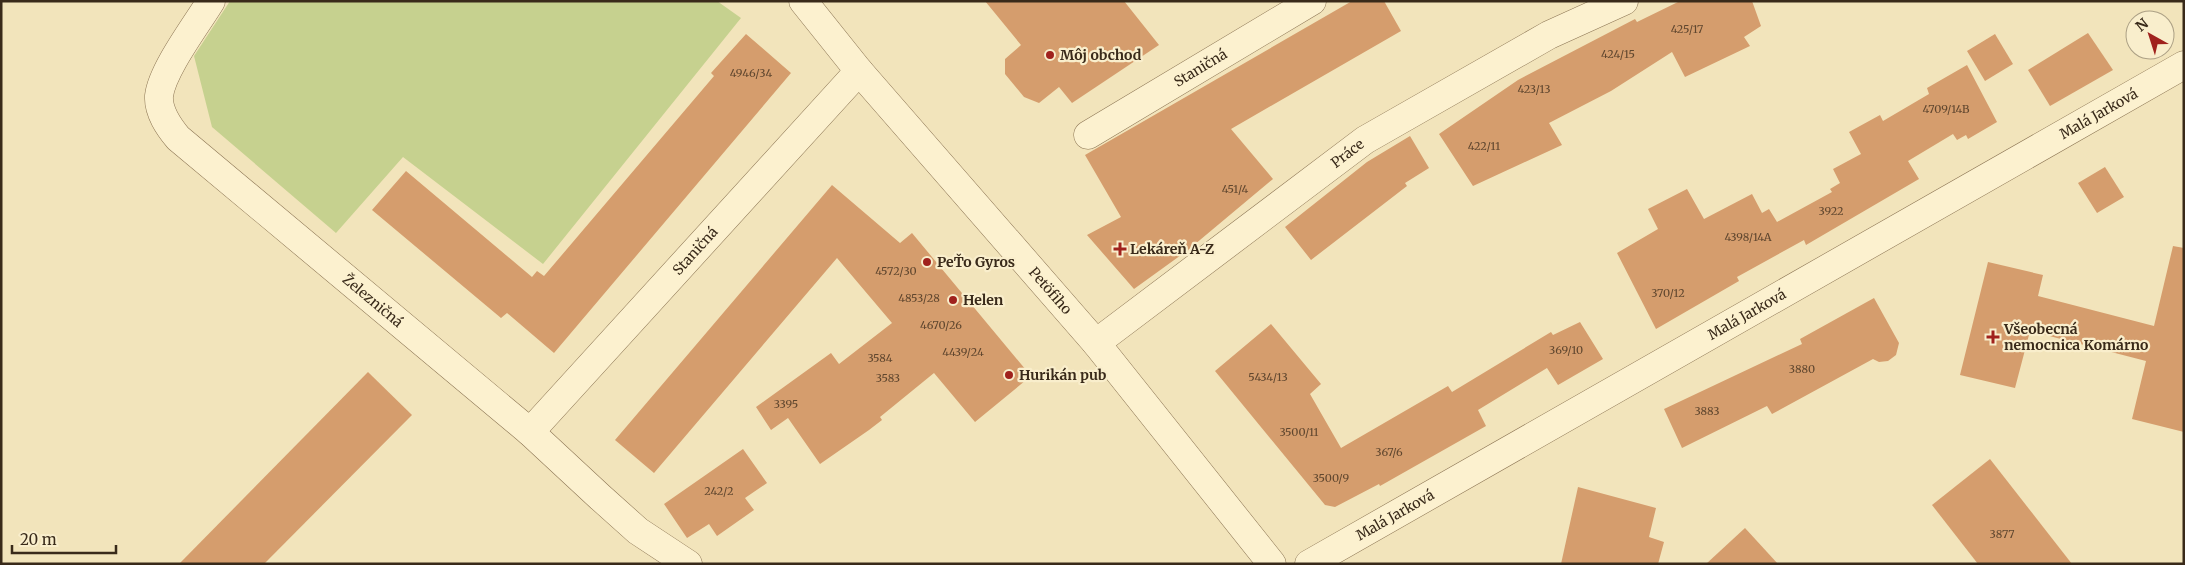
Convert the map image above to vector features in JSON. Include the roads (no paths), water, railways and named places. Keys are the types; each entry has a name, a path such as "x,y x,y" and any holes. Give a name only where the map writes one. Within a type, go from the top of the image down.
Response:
{"street":[{"name":"Železničná","path":"212,1 170,66 159,97 164,120 178,138 530,432 638,531 688,564"},
{"name":"Petöfiho","path":"803,1 859,71 1096,344 1272,564"},
{"name":"Staničná","path":"1088,135 1312,1"},
{"name":"Práce","path":"1096,344 1365,140 1549,35 1624,1"},
{"name":"Malá Jarková","path":"1309,564 2184,65"},
{"name":"Staničná","path":"530,432 859,71"}],"place":[{"name":"Môj obchod","path":"1050,55"},
{"name":"Lekáreň A-Z","path":"1120,249"},
{"name":"PeŤo Gyros","path":"927,262"},
{"name":"Helen","path":"953,300"},
{"name":"Všeobecná nemocnica Komárno","path":"1993,337"},
{"name":"Hurikán pub","path":"1009,375"}]}
